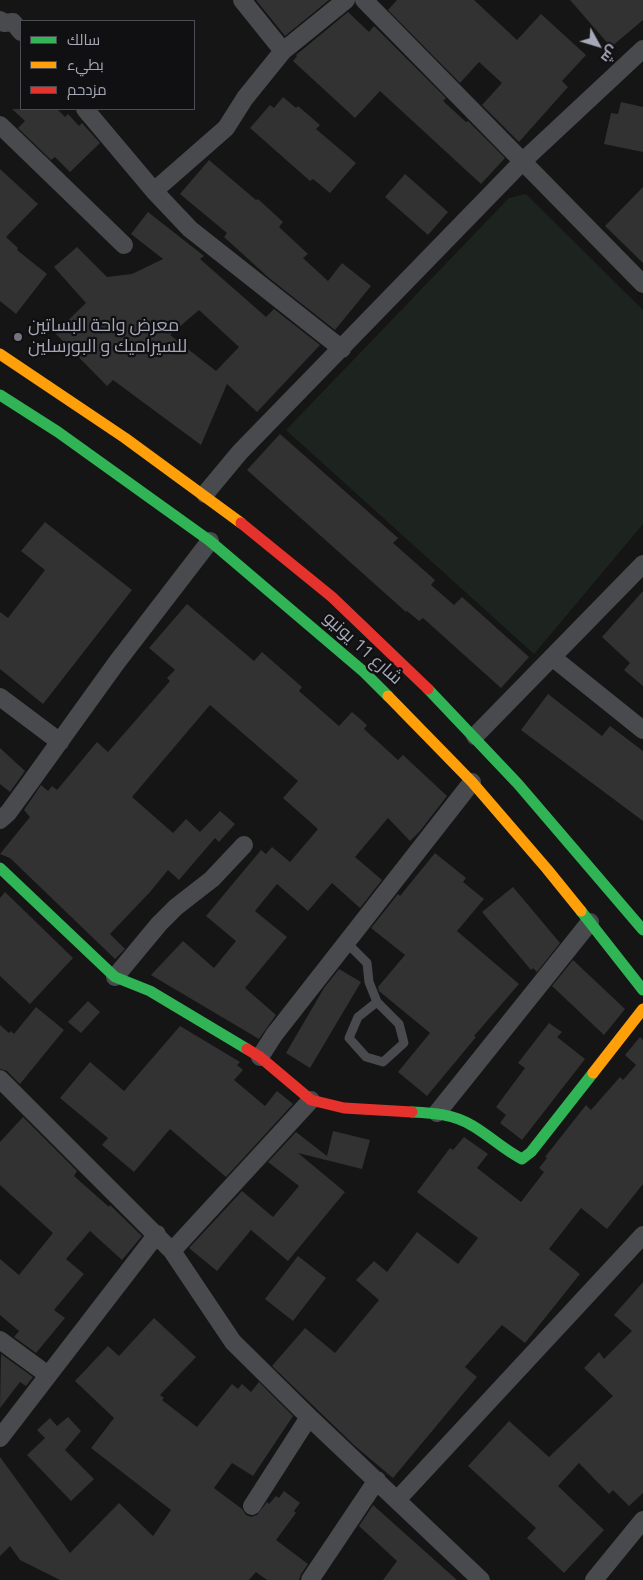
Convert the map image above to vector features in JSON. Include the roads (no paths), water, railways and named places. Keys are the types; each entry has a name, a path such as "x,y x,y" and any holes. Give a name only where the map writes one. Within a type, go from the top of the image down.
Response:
{"main road":[{"name":"شارع 11 يونيو","path":"0,354 40,385 205,494 326,591 476,736 570,841 643,930"},
{"name":"شارع 11 يونيو","path":"0,395 26,407 210,541 364,672 472,782 547,868 643,990"},
{"path":"0,868 106,970 115,976 150,991 260,1057 311,1100 344,1108 437,1113 454,1117 472,1125 509,1152 522,1159 531,1152 643,1009"}],"street":[{"path":"242,0 283,51"},
{"path":"154,191 226,128 245,98 283,51 346,0"},
{"path":"364,0 643,284"},
{"path":"1,24 13,22 20,31"},
{"path":"205,494 240,452 523,161 643,49"},
{"path":"86,110 154,191 190,229 342,349"},
{"path":"0,125 124,245"},
{"path":"0,820 8,813 117,662 210,541"},
{"path":"476,736 643,564"},
{"path":"552,657 643,730"},
{"path":"0,697 60,742"},
{"path":"260,1057 274,1035 472,782"},
{"path":"115,976 159,924 176,907 212,879 244,845"},
{"path":"437,1113 590,922"},
{"path":"0,1079 172,1251 233,1342 477,1578"},
{"path":"172,1251 311,1100"},
{"path":"0,1438 156,1234"},
{"path":"397,1500 643,1235"},
{"path":"0,1340 48,1375"},
{"path":"252,1506 309,1417"},
{"path":"310,1580 377,1480"},
{"path":"594,1580 643,1520"}],"lane":[{"path":"347,943 367,963 369,982 377,1002 399,1024 404,1043 383,1062 366,1057 348,1038 358,1017 377,1002"}],"place":[{"name":"معرض واحة البساتين للسيراميك و البورسلين","path":"18,337"}]}
